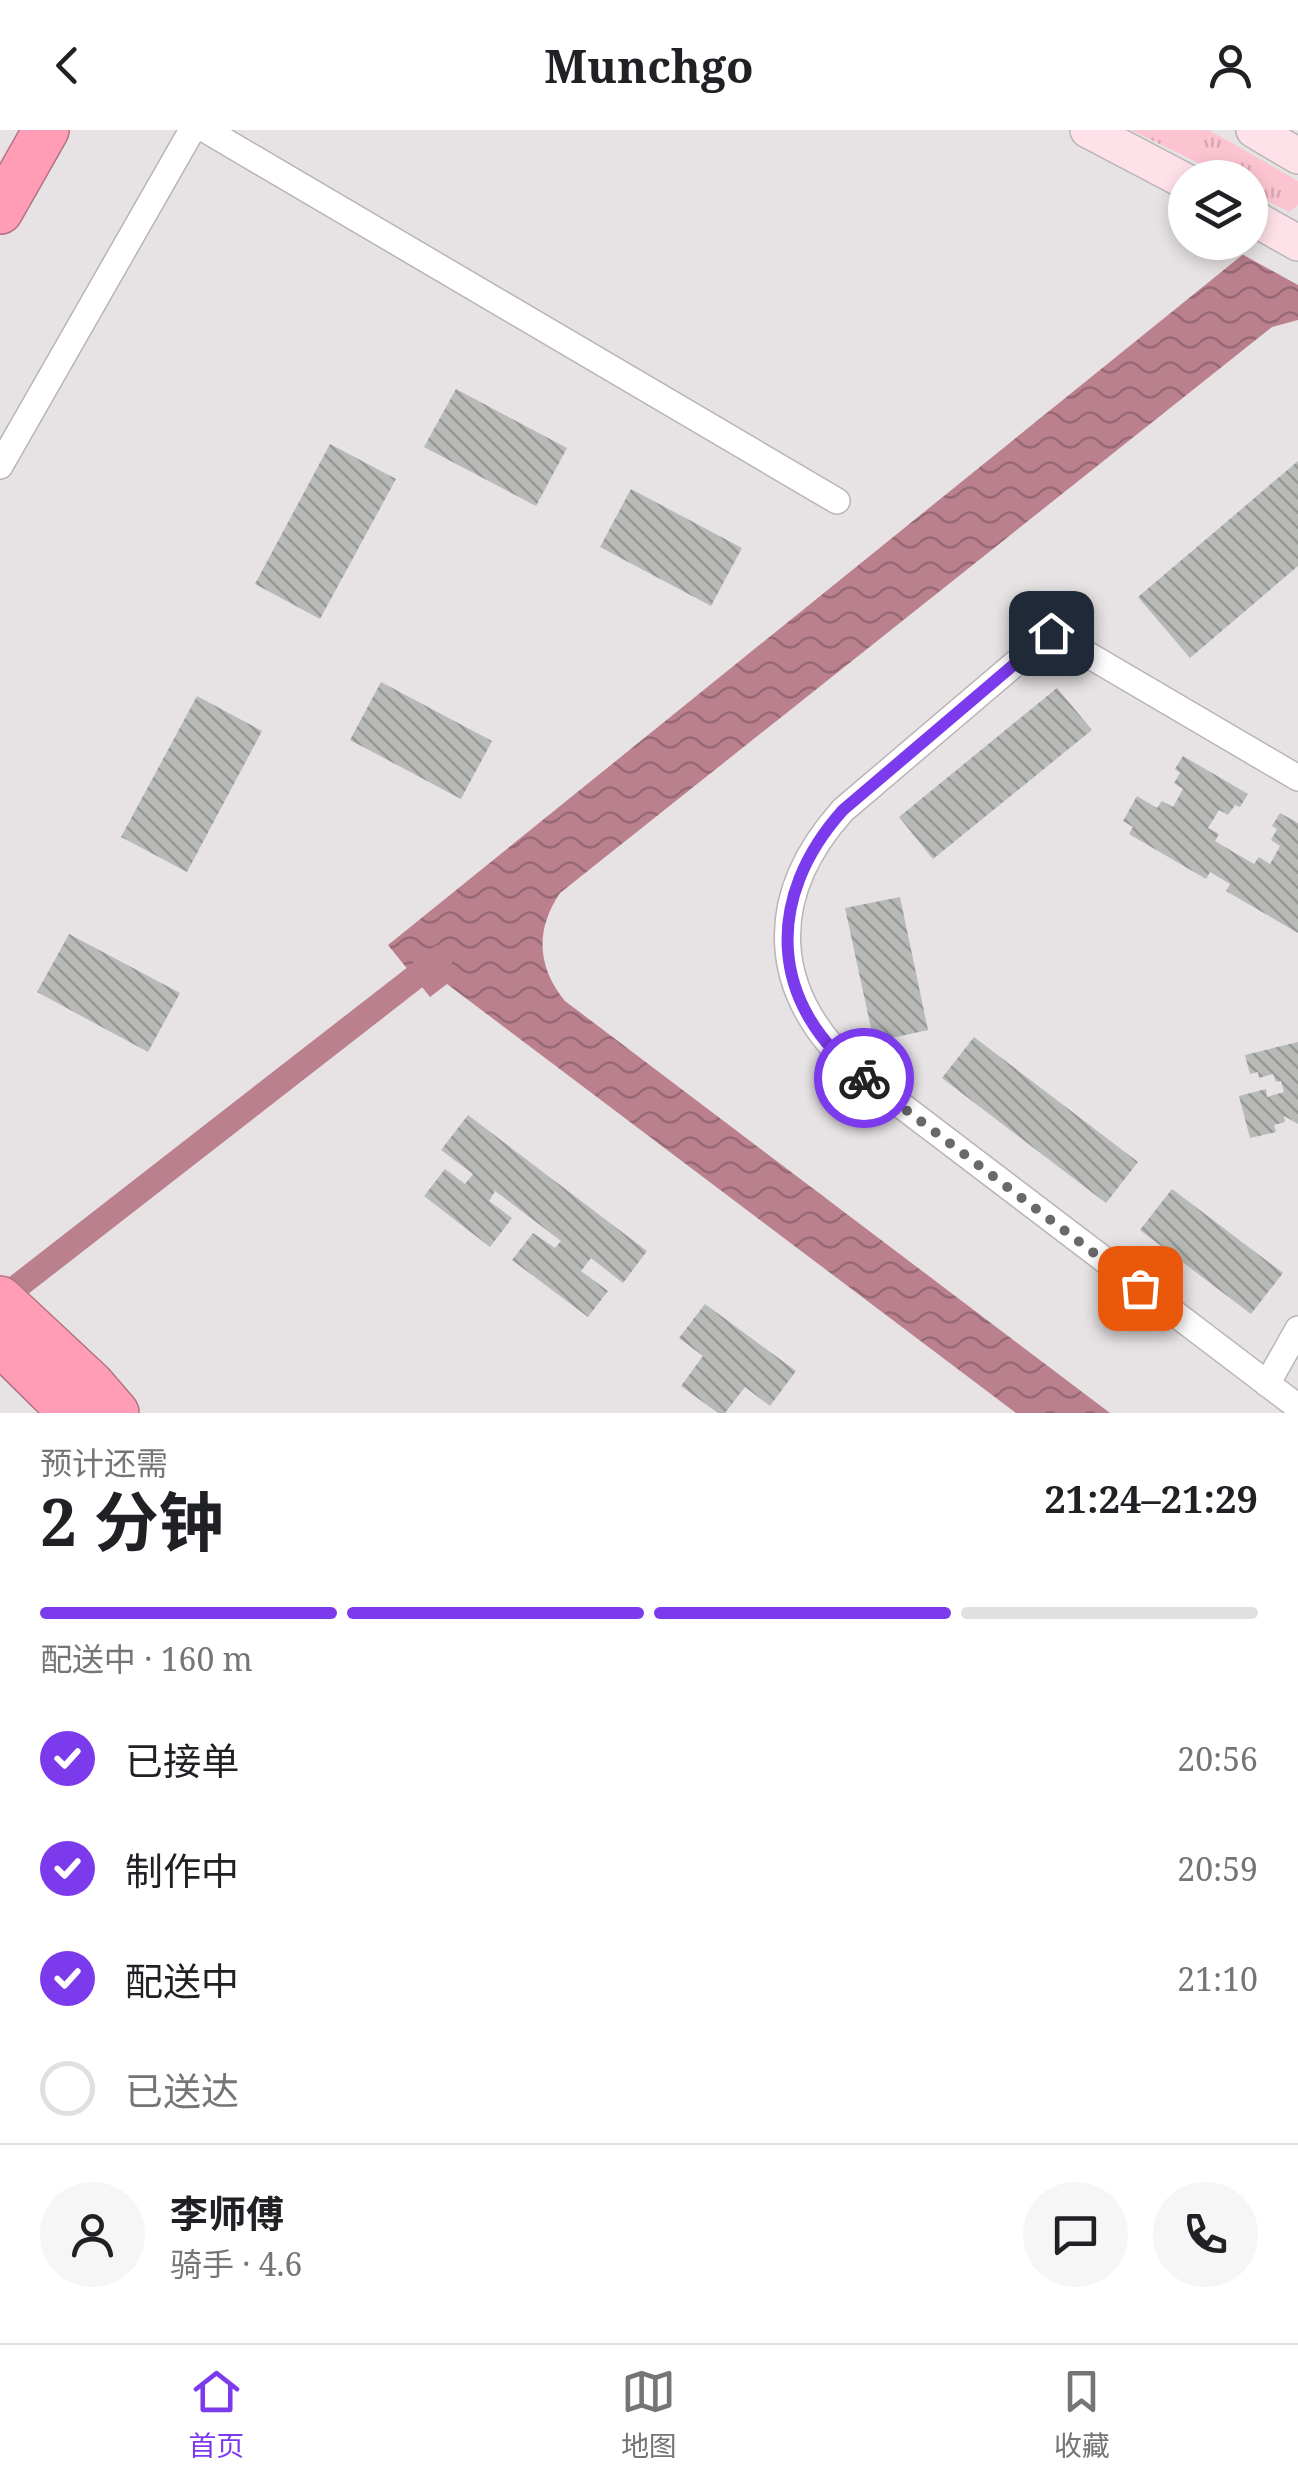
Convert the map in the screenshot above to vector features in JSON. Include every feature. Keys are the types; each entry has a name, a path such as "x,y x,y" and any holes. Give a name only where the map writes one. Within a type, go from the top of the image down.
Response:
{"highway":[{"path":"0,211 46,130"},
{"path":"0,1298 28,1353 72,1413"},
{"path":"28,1353 116,1413"}],"main road":[{"path":"1088,130 1168,172"},
{"path":"1254,130 1297,155"},
{"path":"1268,226 1298,243"}],"street":[{"path":"0,466 192,130"},
{"path":"206,130 837,500"},
{"path":"1298,778 1051,633 843,810 819,837 800,870 790,906 787,944 793,981 807,1016 842,1059 1298,1408"},
{"path":"1267,1384 1298,1329"}],"green space":[{"path":"1131,130 1209,130 1261,160 1192,160"},
{"path":"1268,164 1298,181 1298,217 1268,201"}],"water":[{"path":"1298,210 1298,320 1272,327 560,893 543,934 549,975 565,1001 1110,1413 1016,1413 447,984 430,997 388,945 1236,260 1268,260 1268,234"}],"pier":[{"path":"1298,205 1298,285 1253,260 1268,260 1268,228"}],"building":[{"path":"456,389 567,448 536,506 424,447"},
{"path":"330,444 396,479 320,619 255,584"},
{"path":"1298,461 1298,566 1190,658 1138,597"},
{"path":"631,489 742,548 711,606 600,547"},
{"path":"381,682 492,741 461,799 350,740"},
{"path":"1057,688 1092,730 933,859 899,817"},
{"path":"197,696 262,731 187,872 121,837"},
{"path":"1183,756 1248,794 1240,807 1235,805 1228,815 1219,810 1208,828 1219,834 1215,841 1235,853 1254,864 1259,857 1270,864 1280,846 1271,840 1277,829 1272,826 1280,813 1298,823 1298,933 1226,891 1230,884 1210,872 1206,879 1129,834 1133,827 1123,821 1137,796 1157,808 1162,801 1173,807 1183,789 1174,783 1180,773 1175,769"},
{"path":"900,897 928,1030 874,1042 845,908"},
{"path":"69,934 180,993 148,1052 37,992"},
{"path":"974,1037 1138,1162 1106,1203 942,1078"},
{"path":"1298,1042 1298,1124 1284,1116 1285,1122 1274,1125 1276,1132 1250,1138 1239,1096 1266,1089 1267,1097 1284,1092 1281,1081 1276,1082 1273,1074 1259,1078 1258,1072 1250,1074 1245,1055"},
{"path":"468,1115 647,1251 623,1283 591,1258 581,1271 608,1291 588,1317 512,1260 533,1233 555,1248 561,1241 495,1191 489,1201 512,1218 490,1247 424,1196 445,1169 465,1184 473,1174 441,1150"},
{"path":"1172,1189 1283,1273 1251,1314 1140,1230"},
{"path":"705,1304 796,1371 770,1406 745,1387 725,1413 718,1413 681,1386 703,1356 679,1338"}],"waterway":[{"path":"0,1300 441,957"}],"way so far":[{"path":"864,1078 1140,1288"}],"route":[{"path":"864,1078 829,1047 807,1016 793,981 787,944 790,906 800,870 819,837 843,810 1051,633"}]}
